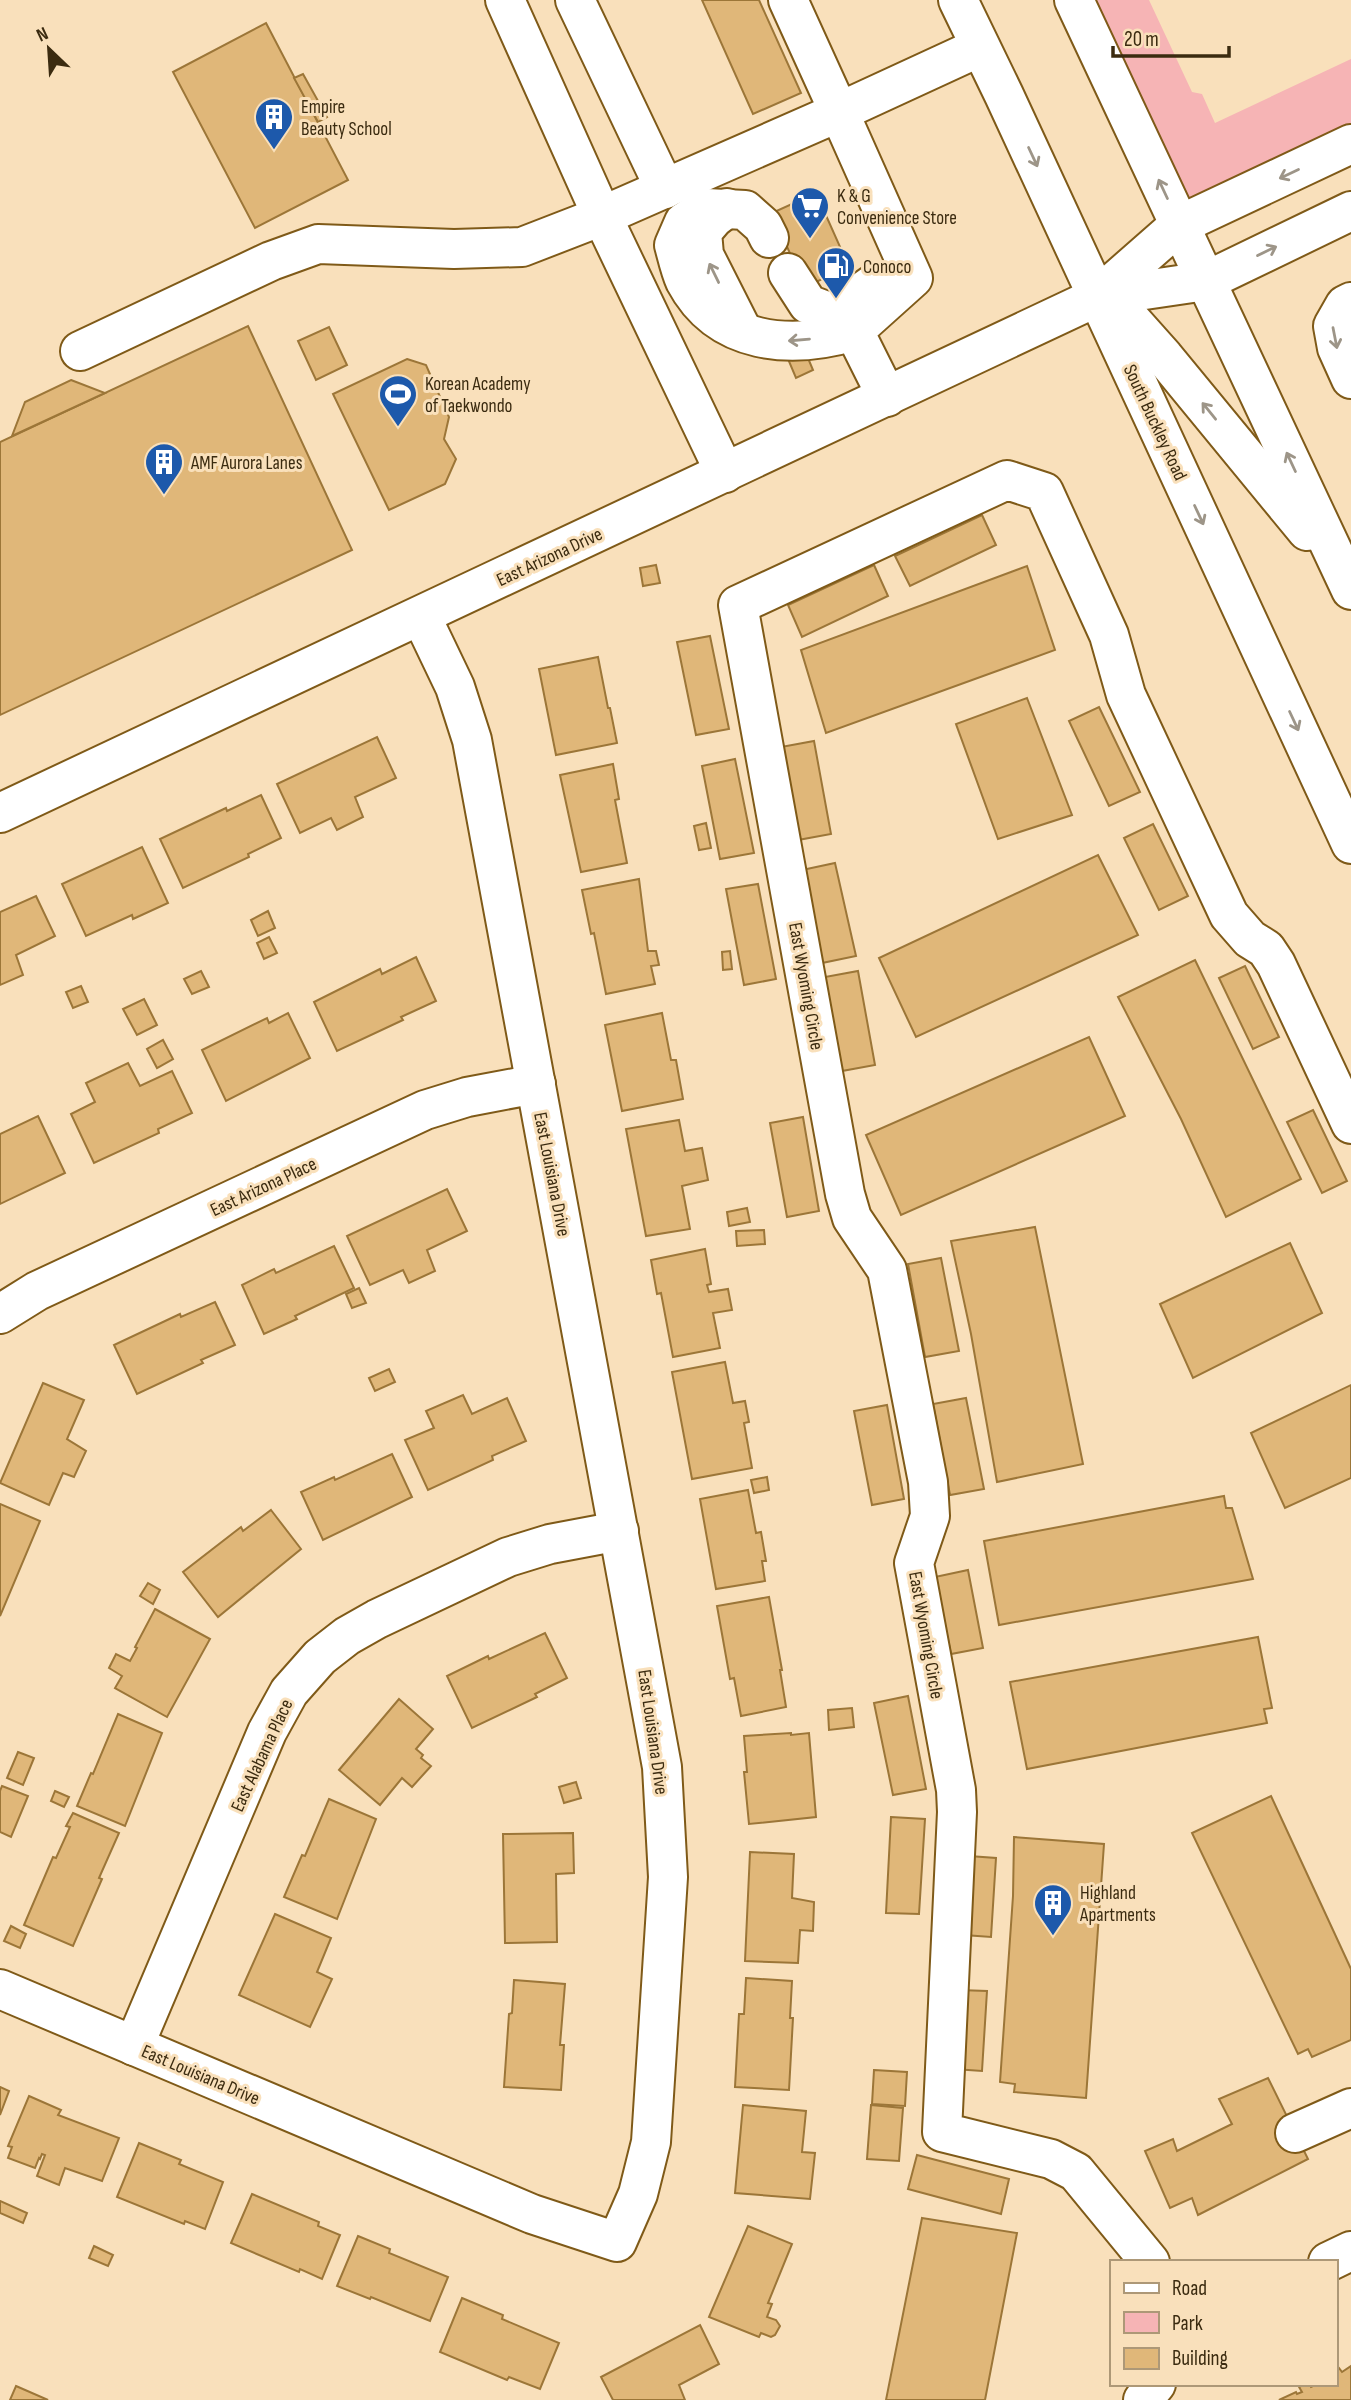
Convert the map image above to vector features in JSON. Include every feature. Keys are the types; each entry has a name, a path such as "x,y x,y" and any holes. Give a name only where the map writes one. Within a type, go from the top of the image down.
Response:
{"street":[{"path":"505,0 602,216 725,473"},
{"path":"575,0 665,189"},
{"path":"769,238 763,226 745,210 706,208 684,222 674,245 684,279 710,315 744,335 787,341 832,338 854,331 913,278 788,0"},
{"name":"South Buckley Road","path":"958,0 1351,844"},
{"path":"1074,0 1348,584"},
{"path":"80,351 271,261 318,244 454,250 522,247 665,189 980,47"},
{"name":"East Arizona Drive","path":"0,813 1097,297 1179,225 1351,145"},
{"path":"727,208 702,232 704,255 744,335"},
{"name":"East Arizona Drive","path":"1097,297 1206,281 1351,211"},
{"path":"788,273 808,304 829,312 842,307 874,283 898,242"},
{"path":"647,309 692,290"},
{"path":"1097,297 1123,311 1146,335 1348,584"},
{"path":"1351,302 1345,305 1333,326 1337,348 1351,379"},
{"path":"854,331 887,397"},
{"name":"East Wyoming Circle","path":"1148,2260 1076,2172 1051,2158 942,2132 957,1812 956,1790 914,1563 930,1516 928,1482 887,1270 852,1218 845,1194 738,605 1007,481 1044,492 1109,635 1126,695 1230,915 1250,939 1266,949 1276,964 1351,1124"},
{"name":"East Louisiana Drive","path":"0,1989 532,2214 617,2242 638,2194 651,2142 668,1877 662,1767 472,740 455,687 421,616"},
{"name":"East Arizona Place","path":"0,1314 37,1292 425,1110 467,1097 536,1084"},
{"name":"East Alabama Place","path":"134,2046 267,1732 289,1692 320,1657 347,1636 377,1619 508,1557 550,1544 620,1531"},
{"path":"1306,2128 1351,2108"},
{"path":"1332,2260 1351,2251"},
{"path":"1143,2400 1154,2386"}],"green space":[{"path":"1074,0 1149,0 1192,92 1202,94 1215,123 1351,59 1351,144 1179,225"}],"building":[{"path":"702,0 759,0 801,93 753,114"},
{"name":"Empire Beauty School","path":"266,23 348,180 255,228 173,72"},
{"path":"303,74 327,117 318,122 294,78"},
{"name":"K & G Convenience Store","path":"816,193 849,267 805,287 772,213"},
{"name":"AMF Aurora Lanes","path":"248,326 352,550 0,715 0,442"},
{"path":"329,327 347,365 316,380 298,341"},
{"path":"805,351 813,370 796,378 788,359"},
{"name":"Korean Academy of Taekwondo","path":"407,359 426,365 449,417 444,439 456,459 445,484 389,510 333,394"},
{"path":"71,380 105,393 12,436 25,402"},
{"path":"982,515 996,545 910,586 895,556"},
{"path":"656,565 660,583 643,586 640,568"},
{"path":"874,565 888,596 802,637 788,605"},
{"path":"1027,566 1055,650 826,733 801,650"},
{"path":"710,636 729,729 696,735 677,642"},
{"path":"598,657 617,743 556,755 539,669"},
{"path":"1027,698 1072,815 998,839 956,724"},
{"path":"1099,707 1140,792 1109,806 1069,721"},
{"path":"377,737 396,778 355,797 363,817 337,830 331,818 300,833 277,784"},
{"path":"814,741 831,834 798,840 781,747"},
{"path":"735,759 754,853 720,859 702,766"},
{"path":"613,764 619,799 615,800 627,863 581,872 560,775"},
{"path":"261,795 281,838 248,854 249,857 183,888 160,839"},
{"path":"706,823 711,848 699,850 694,826"},
{"path":"1153,824 1188,896 1159,910 1124,838"},
{"path":"142,847 168,903 133,919 132,915 86,936 62,884"},
{"path":"1098,855 1138,935 916,1037 879,958"},
{"path":"835,863 856,956 822,963 802,870"},
{"path":"639,879 648,951 656,951 659,965 651,966 655,984 606,994 582,890"},
{"path":"758,884 776,979 744,985 726,889"},
{"path":"36,896 55,936 16,955 23,975 0,985 0,912"},
{"path":"268,911 275,928 258,936 251,920"},
{"path":"269,937 277,953 264,959 257,943"},
{"path":"730,951 732,969 723,970 722,952"},
{"path":"416,957 436,1001 337,1051 314,1002 380,969 382,974"},
{"path":"1195,960 1301,1179 1226,1217 1181,1119 1118,997"},
{"path":"1245,966 1279,1037 1253,1049 1219,978"},
{"path":"201,971 209,987 192,994 184,979"},
{"path":"858,971 875,1065 842,1071 825,977"},
{"path":"81,986 88,1002 73,1008 66,992"},
{"path":"144,999 157,1025 137,1035 123,1009"},
{"path":"288,1013 310,1058 226,1101 202,1050 267,1018 269,1023"},
{"path":"662,1013 671,1060 676,1060 683,1099 622,1111 605,1025"},
{"path":"1089,1037 1125,1116 901,1215 866,1135"},
{"path":"163,1040 173,1059 157,1068 147,1049"},
{"path":"128,1063 140,1086 172,1071 192,1113 158,1129 159,1133 94,1163 71,1114 95,1102 86,1083"},
{"path":"1313,1110 1347,1181 1322,1193 1287,1122"},
{"path":"38,1116 65,1173 0,1204 0,1134"},
{"path":"803,1117 819,1211 787,1217 770,1123"},
{"path":"679,1120 685,1151 702,1148 708,1180 682,1186 690,1229 646,1236 626,1129"},
{"path":"447,1189 467,1231 427,1250 435,1271 409,1283 403,1270 370,1285 347,1236"},
{"path":"747,1208 750,1222 729,1226 727,1212"},
{"path":"1035,1227 1083,1464 997,1482 971,1334 951,1241"},
{"path":"764,1230 765,1244 737,1246 736,1231"},
{"path":"1290,1243 1322,1313 1193,1378 1160,1304"},
{"path":"334,1246 354,1288 264,1334 242,1285 274,1269 276,1273"},
{"path":"705,1249 711,1284 707,1285 709,1292 728,1289 732,1310 713,1313 720,1348 673,1357 661,1293 657,1294 651,1260"},
{"path":"941,1258 959,1351 925,1357 908,1264"},
{"path":"359,1288 366,1303 352,1308 346,1294"},
{"path":"215,1302 235,1345 137,1394 114,1345 180,1314 181,1317"},
{"path":"725,1362 733,1403 745,1401 749,1422 744,1423 752,1468 692,1479 672,1372"},
{"path":"389,1369 395,1382 375,1391 369,1378"},
{"path":"43,1383 84,1400 67,1439 86,1451 74,1477 63,1473 49,1505 0,1483"},
{"path":"1351,1385 1351,1478 1285,1508 1251,1433"},
{"path":"463,1395 472,1414 507,1398 526,1441 492,1456 493,1460 428,1490 405,1440 434,1428 426,1411"},
{"path":"966,1398 984,1489 950,1495 933,1404"},
{"path":"887,1405 904,1499 872,1505 854,1411"},
{"path":"392,1454 412,1497 323,1540 301,1492"},
{"path":"767,1477 769,1490 754,1493 751,1480"},
{"path":"748,1490 756,1533 761,1532 766,1561 762,1561 765,1581 716,1589 700,1499"},
{"path":"1224,1496 1226,1508 1232,1508 1253,1579 999,1625 984,1541"},
{"path":"0,1504 40,1521 0,1616"},
{"path":"271,1510 301,1549 218,1617 183,1572 241,1527 243,1531"},
{"path":"968,1570 983,1648 951,1654 935,1577"},
{"path":"148,1583 160,1590 153,1604 140,1596"},
{"path":"769,1597 786,1707 741,1716 734,1678 730,1679 717,1606"},
{"path":"155,1609 210,1639 167,1717 115,1688 122,1676 109,1668 116,1654 130,1661"},
{"path":"545,1633 567,1678 535,1694 537,1697 472,1728 447,1676"},
{"path":"1258,1637 1272,1708 1264,1709 1267,1723 1027,1769 1010,1682"},
{"path":"908,1696 926,1789 893,1795 874,1703"},
{"path":"399,1699 433,1729 416,1749 423,1755 421,1758 431,1766 412,1787 402,1778 380,1805 339,1770"},
{"path":"852,1708 854,1727 829,1730 828,1710"},
{"path":"118,1714 162,1733 125,1826 77,1806"},
{"path":"809,1733 816,1817 749,1824 744,1736"},
{"path":"18,1752 34,1758 23,1785 7,1778"},
{"path":"576,1782 581,1798 564,1803 559,1787"},
{"path":"2,1786 28,1796 11,1837 0,1832"},
{"path":"55,1791 69,1797 64,1807 51,1801"},
{"name":"Highland Apartments","path":"1271,1796 1351,1969 1351,2040 1312,2057 1308,2049 1298,2054 1192,1833"},
{"path":"329,1799 376,1819 337,1919 284,1897"},
{"path":"73,1813 119,1833 73,1946 24,1925 53,1857 56,1858 70,1827 66,1826"},
{"path":"891,1817 925,1819 919,1914 886,1913"},
{"path":"573,1833 574,1873 556,1874 557,1942 505,1943 503,1834"},
{"name":"Highland Apartments","path":"1014,1837 1104,1844 1086,2098 1014,2092 1015,2084 1000,2082 1013,1896"},
{"path":"750,1852 794,1854 792,1898 814,1902 813,1931 800,1930 798,1963 745,1961"},
{"path":"969,1856 996,1858 991,1937 964,1935"},
{"path":"275,1914 331,1938 317,1972 332,1979 310,2027 239,1995"},
{"path":"11,1926 26,1934 20,1948 4,1941"},
{"path":"746,1978 792,1981 789,2090 735,2087 739,2014 744,2014"},
{"path":"514,1980 565,1984 560,2045 564,2045 561,2090 504,2087"},
{"path":"959,1990 987,1991 982,2071 954,2069"},
{"path":"874,2070 907,2072 905,2106 872,2104"},
{"path":"1268,2078 1308,2159 1198,2215 1192,2198 1170,2208 1145,2151 1173,2139 1177,2151 1232,2124 1219,2099"},
{"path":"0,2087 9,2091 0,2115"},
{"path":"29,2096 61,2110 58,2115 119,2138 102,2181 65,2168 59,2185 37,2176 45,2155 42,2154 35,2168 8,2158 12,2147 8,2146"},
{"path":"743,2105 806,2111 802,2152 815,2153 810,2199 735,2193"},
{"path":"871,2105 903,2108 899,2161 867,2159"},
{"path":"139,2143 181,2160 179,2164 223,2182 205,2229 185,2221 184,2224 117,2197"},
{"path":"917,2155 1009,2179 1001,2214 908,2189"},
{"path":"252,2194 319,2222 318,2226 340,2235 322,2279 231,2243"},
{"path":"0,2201 27,2213 23,2223 0,2213"},
{"path":"922,2218 1017,2233 985,2400 886,2400"},
{"path":"748,2226 792,2244 768,2303 772,2304 767,2317 776,2320 780,2326 771,2337 761,2333 759,2337 709,2317"},
{"path":"358,2236 390,2249 389,2253 448,2277 430,2321 337,2286"},
{"path":"94,2246 113,2255 108,2266 89,2258"},
{"path":"462,2298 503,2315 502,2319 559,2343 540,2389 509,2377 507,2380 440,2352"},
{"path":"700,2325 719,2364 679,2385 685,2400 613,2400 601,2377"},
{"path":"1351,2366 1351,2400 1279,2400 1302,2392 1299,2387 1301,2386 1337,2386 1337,2369 1342,2372"},
{"path":"16,2386 48,2400 10,2400"}],"place":[{"name":"Empire Beauty School","path":"274,151"},
{"name":"K & G Convenience Store","path":"810,240"},
{"name":"Conoco","path":"836,300"},
{"name":"Korean Academy of Taekwondo","path":"398,428"},
{"name":"AMF Aurora Lanes","path":"164,496"},
{"name":"Highland Apartments","path":"1053,1937"}]}
